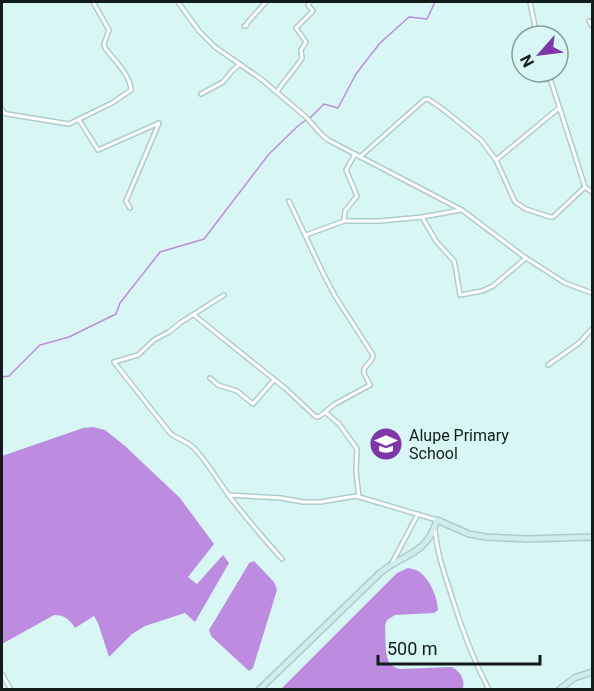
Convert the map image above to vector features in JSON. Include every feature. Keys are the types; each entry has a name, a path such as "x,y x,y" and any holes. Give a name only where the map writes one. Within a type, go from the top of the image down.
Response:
{"street":[{"path":"2,109 6,113 66,124 112,103 132,88 124,71 105,48 104,44 109,30 93,2"},
{"path":"178,2 215,47 277,92 328,140 462,210 526,258 565,283 592,293"},
{"path":"244,26 266,2"},
{"path":"277,92 302,58 301,50 306,42 296,28 313,11 308,5 310,2"},
{"path":"530,2 535,24"},
{"path":"589,21 592,26"},
{"path":"201,94 223,82 240,64"},
{"path":"552,84 585,187 592,192"},
{"path":"360,157 426,99 476,135 496,160 515,202 526,209 550,218 555,216 585,187"},
{"path":"496,160 559,108"},
{"path":"79,120 98,150 159,123 126,201 130,208"},
{"path":"344,221 345,211 357,196 346,170 355,154"},
{"path":"194,315 295,396 316,417 370,385 364,369 373,357 335,296 289,201"},
{"path":"306,235 344,221 380,221 423,217 462,210"},
{"path":"423,217 436,241 454,261 460,295 494,286 526,258"},
{"path":"224,295 154,340 138,355 114,362 170,432 195,449 213,471 228,495 282,559"},
{"path":"591,331 592,337"},
{"path":"548,364 579,343 591,331"},
{"path":"210,378 218,385 237,391 253,404 274,380"},
{"path":"325,412 339,424 357,449 356,471 359,497"},
{"path":"228,495 281,498 303,502 320,502 351,496 418,514 469,534 486,537 527,539 592,537"},
{"path":"391,565 418,514"},
{"path":"259,690 380,573 420,548 431,536 437,520"},
{"path":"435,528 442,568 459,619 489,690"},
{"path":"559,690 574,678 592,672"},
{"path":"2,674 11,690"}],"shaded area":[{"path":"93,427 105,430 125,446 180,498 214,544 188,577 197,584 223,555 229,563 195,622 185,613 145,626 132,634 109,657 94,616 75,628 66,618 54,615 2,644 2,456 83,428"},
{"path":"254,561 274,582 277,590 253,668 249,671 211,636 209,630 249,563"},
{"path":"408,568 417,570 426,578 435,594 438,610 434,613 395,615 387,620 385,640 389,662 400,669 452,667 462,676 463,689 281,689 397,573"}],"waterway":[{"path":"310,118 324,104 338,108 356,74 380,43 409,17 427,19 435,2"},
{"path":"2,377 9,376 40,345 69,337 116,314 120,303 160,252 204,239 269,154 306,120"}],"place":[{"name":"Alupe Primary School","path":"386,444"}]}
